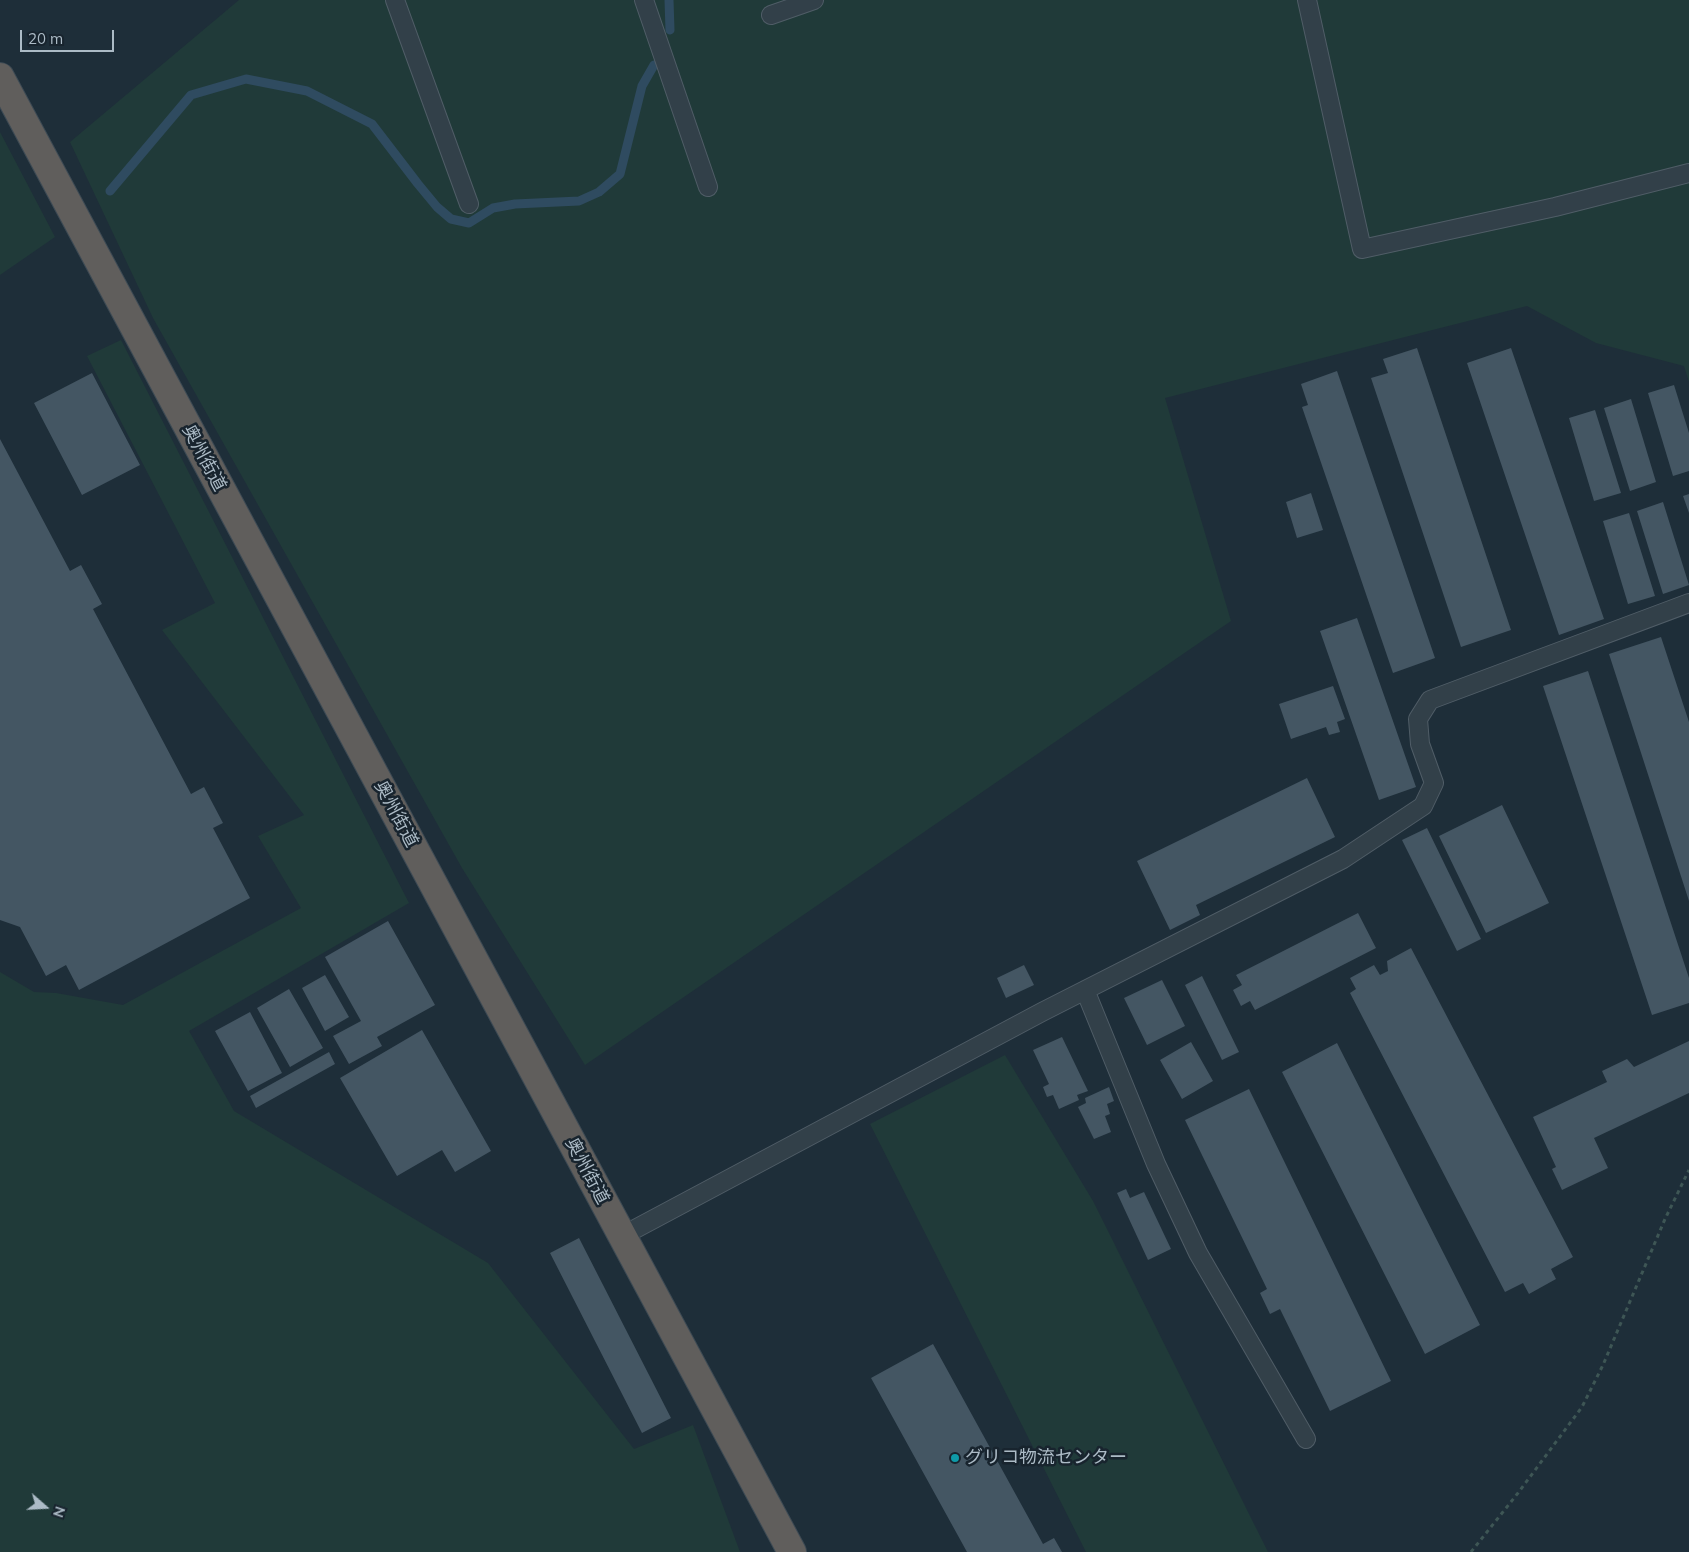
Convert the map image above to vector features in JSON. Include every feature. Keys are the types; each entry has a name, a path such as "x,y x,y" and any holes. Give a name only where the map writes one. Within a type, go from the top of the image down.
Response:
{"highway":[{"name":"奥州街道","path":"0,77 792,1552"}],"lane":[{"path":"395,0 469,204"},
{"path":"644,0 708,186"},
{"path":"771,15 814,0"},
{"path":"1307,0 1362,249 1555,207 1689,173"},
{"path":"622,1236 1085,990 1343,859 1423,806 1434,783 1420,744 1418,719 1430,700 1689,603"},
{"path":"1085,990 1156,1164 1198,1253 1306,1439"}],"path":[{"path":"1471,1552 1582,1407 1603,1365 1665,1219 1689,1170"}],"green space":[{"path":"239,0 1689,0 1689,382 1684,366 1596,343 1527,306 1165,398 1231,621 585,1065 462,868 153,318 70,142"},
{"path":"0,132 55,237 0,275"},
{"path":"121,340 409,903 189,1031 234,1111 488,1263 634,1449 693,1425 740,1552 0,1552 0,972 34,992 56,993 123,1005 301,908 258,836 304,815 162,630 215,603 87,356"},
{"path":"1005,1055 1093,1201 1268,1552 1086,1552 870,1124"}],"building":[{"path":"1417,348 1511,630 1461,647 1371,378 1388,373 1383,359"},
{"path":"1511,348 1604,619 1559,635 1467,363"},
{"path":"1337,371 1435,658 1393,673 1302,407 1308,405 1301,384"},
{"path":"92,373 140,465 82,495 34,403"},
{"path":"1674,385 1689,433 1689,471 1673,476 1648,393"},
{"path":"1631,399 1656,482 1630,491 1604,408"},
{"path":"1595,410 1621,493 1594,501 1569,418"},
{"path":"0,439 70,571 81,565 102,604 93,609 191,794 204,787 223,823 213,828 250,898 79,990 66,965 46,976 20,927 0,920"},
{"path":"1311,493 1323,530 1297,538 1286,502"},
{"path":"1689,494 1689,513 1683,496"},
{"path":"1663,502 1689,585 1663,594 1637,511"},
{"path":"1629,513 1655,596 1628,604 1603,521"},
{"path":"1357,618 1416,787 1379,800 1320,631"},
{"path":"1661,637 1689,722 1689,901 1609,654"},
{"path":"1588,671 1689,978 1689,1003 1652,1015 1543,686"},
{"path":"1333,686 1345,719 1337,722 1340,732 1329,735 1326,727 1291,739 1279,704"},
{"path":"1307,778 1335,837 1196,905 1200,915 1170,930 1137,861"},
{"path":"1502,805 1549,903 1486,933 1439,836"},
{"path":"1427,828 1481,939 1457,951 1402,840"},
{"path":"1358,913 1376,948 1255,1010 1250,1001 1241,1006 1233,990 1242,985 1236,975"},
{"path":"388,921 435,1005 377,1037 382,1046 349,1064 333,1036 361,1021 325,957"},
{"path":"1411,948 1573,1257 1551,1269 1556,1279 1529,1294 1523,1283 1505,1292 1350,993 1356,989 1350,978 1374,965 1380,975 1388,971 1387,961"},
{"path":"1024,965 1034,985 1006,998 997,978"},
{"path":"325,975 349,1017 325,1031 302,988"},
{"path":"1202,976 1239,1052 1222,1060 1185,985"},
{"path":"1162,980 1185,1026 1147,1045 1124,998"},
{"path":"289,989 323,1048 290,1067 257,1008"},
{"path":"250,1012 282,1073 248,1091 215,1031"},
{"path":"422,1030 491,1151 455,1172 442,1150 397,1176 340,1078"},
{"path":"1062,1037 1088,1091 1077,1095 1079,1100 1059,1109 1053,1095 1047,1097 1043,1087 1049,1084 1033,1050"},
{"path":"1689,1041 1689,1093 1594,1138 1608,1168 1562,1190 1552,1169 1556,1167 1533,1117 1607,1082 1602,1071 1627,1059 1634,1067"},
{"path":"1191,1042 1213,1081 1182,1099 1160,1060"},
{"path":"1337,1043 1480,1325 1425,1354 1282,1072"},
{"path":"329,1052 335,1064 256,1108 250,1096"},
{"path":"1109,1087 1114,1101 1107,1104 1110,1114 1105,1116 1111,1132 1094,1139 1078,1107 1086,1103 1085,1098"},
{"path":"1249,1089 1391,1381 1330,1411 1280,1309 1270,1314 1260,1293 1267,1289 1185,1120"},
{"path":"1126,1189 1130,1198 1144,1192 1171,1249 1148,1260 1117,1193"},
{"path":"579,1238 671,1418 642,1433 550,1253"},
{"name":"グリコ物流センター","path":"933,1344 1043,1544 1054,1538 1062,1552 967,1552 871,1378"}],"waterway":[{"path":"669,0 670,30"},
{"path":"110,191 191,95 246,79 307,91 372,124 437,207 451,219 469,223 493,208 515,204 579,201 599,192 620,174 642,86 654,65"}],"place":[{"name":"グリコ物流センター","path":"955,1458"}]}
